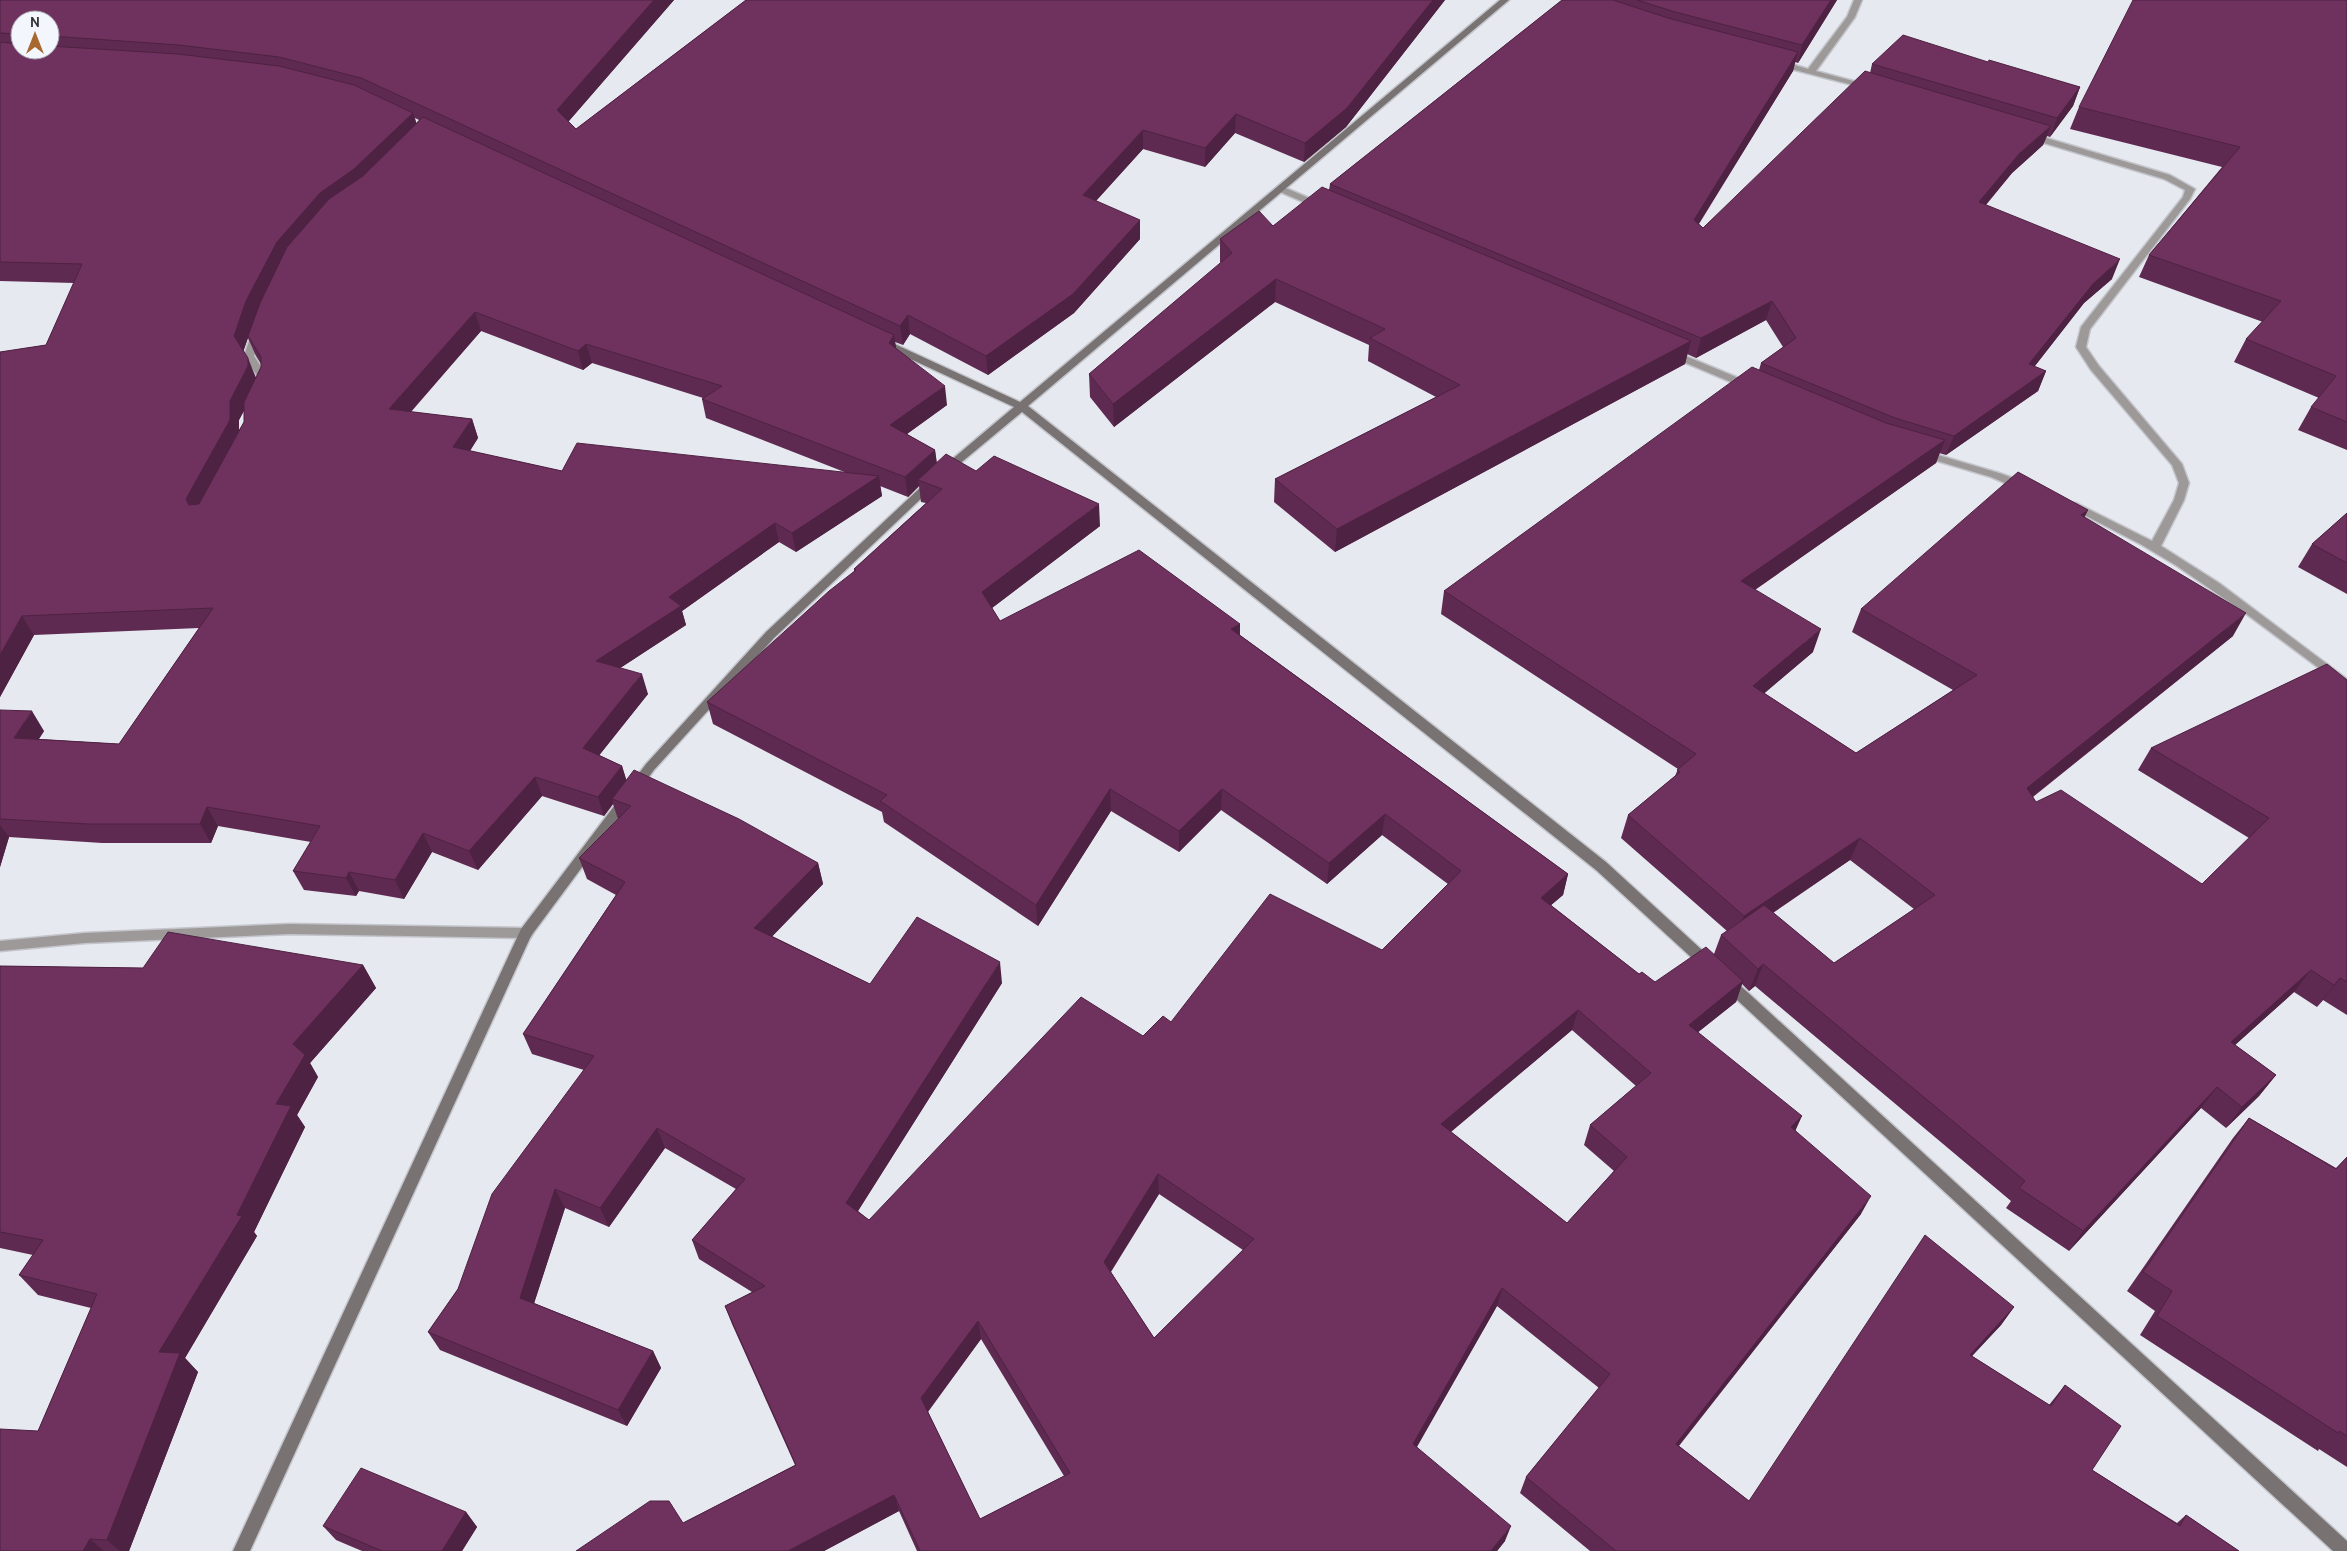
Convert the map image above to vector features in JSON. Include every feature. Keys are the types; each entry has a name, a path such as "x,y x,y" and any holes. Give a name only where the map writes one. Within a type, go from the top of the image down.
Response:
{"street":[{"path":"241,1551 526,933 650,767 770,635 941,474 1506,0"},
{"path":"1811,72 1851,17 1858,0"},
{"path":"1773,61 1875,90"},
{"path":"2016,132 2168,176 2190,188 2187,197 2085,329 2080,347 2094,368 2177,464 2184,483 2179,500 2156,546"},
{"path":"1281,189 1327,208"},
{"path":"258,394 263,386 263,377 249,356 261,321"},
{"path":"870,336 1021,406 1601,866 2345,1551"},
{"path":"1664,350 1755,388"},
{"path":"1911,450 1995,475 2037,492"},
{"path":"2063,502 2156,546 2236,600 2347,685"},
{"path":"0,946 85,938 290,929 526,933"}],"building":[{"path":"0,0 654,0 557,110 576,129 746,0 1433,0 1347,108 1305,143 1236,114 1205,148 1143,130 1083,195 1140,220 1073,294 986,356 908,315 900,326 361,78 279,57 179,45 60,37 60,10 10,10 10,34 0,33"},
{"path":"1562,0 1613,0 1668,18 1798,52 1694,220 1703,228 1865,71 2051,126 2019,154 1979,202 2120,259 2093,284 2029,364 2046,371 1954,436 1895,418 1761,363 1796,338 1772,301 1701,338 1330,184"},
{"path":"1637,0 1831,0 1802,45 1675,12"},
{"path":"2133,0 2347,0 2347,422 2311,407 2336,376 2246,339 2281,301 2149,255 2240,147 2079,107"},
{"path":"1903,35 1988,62 1989,60 2080,87 2057,118 1872,64"},
{"path":"0,42 10,43 10,60 60,60 60,47 178,54 279,66 354,85 413,113 354,169 320,193 277,242 246,301 234,336 248,358 248,366 230,401 230,420 186,499 189,505 199,504 244,422 244,402 261,367 261,357 248,336 260,303 287,247 329,199 363,176 423,117 894,335 889,343 945,386 890,425 935,450 905,477 702,399 722,386 586,344 578,351 475,312 389,409 472,419 453,447 562,471 577,443 879,476 792,533 775,523 669,597 681,606 596,661 642,674 583,748 622,766 598,797 535,777 469,851 423,833 395,880 349,872 346,878 293,871 320,826 207,807 200,824 89,824 0,819 0,710 32,711 14,738 119,744 213,608 22,616 0,655 0,352 46,345 82,264 0,262"},
{"path":"1322,187 1691,341 1337,529 1275,479 1460,385 1370,338 1385,329 1276,279 1113,404 1089,374 1232,253 1220,239 1259,211 1273,226"},
{"path":"1752,367 1886,423 1945,440 1741,581 1821,629 1753,686 1856,753 1977,675 1861,609 2018,472 2088,510 2081,515 2246,613 2027,788 2036,802 2061,790 2202,884 2269,818 2151,748 2327,664 2347,680 2347,982 2340,978 2334,985 2311,970 2231,1042 2276,1075 2242,1107 2217,1087 2083,1231 2019,1188 2025,1181 1763,964 1758,969 1721,935 1764,905 1834,963 1935,895 1860,838 1744,916 1628,815 1680,772 1677,770 1696,754 1444,591"},
{"path":"946,454 976,471 994,456 1099,504 982,592 1000,621 1139,550 1240,624 1231,629 1568,874 1541,898 1639,974 1642,972 1655,982 1706,947 1743,981 1689,1025 1802,1116 1791,1127 1871,1196 1676,1444 1749,1501 1925,1235 2014,1307 1970,1355 2051,1406 2065,1385 2121,1426 2092,1470 2180,1526 2186,1515 2239,1551 1616,1551 1526,1477 1610,1374 1502,1288 1413,1444 1511,1526 1491,1551 920,1551 894,1495 788,1551 576,1551 650,1501 669,1501 683,1523 796,1465 725,1306 765,1286 692,1240 745,1179 657,1128 600,1208 555,1189 520,1298 653,1351 618,1410 428,1332 458,1289 492,1194 594,1056 523,1034 625,882 579,858 631,806 612,799 634,770 739,819 818,863 754,928 870,984 917,917 1000,962 846,1203 869,1220 1081,997 1143,1036 1163,1016 1171,1022 1270,894 1382,950 1461,871 1385,814 1329,863 1222,789 1179,831 1110,789 1036,905 880,801 887,795 707,702 829,591 856,570 854,569 942,489 918,480","holes":["1578,1010 1651,1073 1590,1125 1627,1157 1567,1223 1441,1124","1158,1174 1254,1239 1154,1338 1104,1262","978,1321 1070,1473 980,1519 921,1398"]},
{"path":"2347,513 2347,563 2312,544"},
{"path":"168,932 363,965 293,1044 305,1055 276,1104 291,1106 237,1215 242,1216 159,1352 180,1353 107,1540 90,1539 83,1551 0,1551 0,1429 38,1431 97,1294 19,1275 43,1240 0,1232 0,966 143,968"},
{"path":"2249,1118 2336,1169 2347,1157 2347,1436 2339,1431 2338,1433 2157,1316 2172,1291 2143,1272"},
{"path":"361,1468 466,1512 442,1551 382,1551 323,1526"}]}
